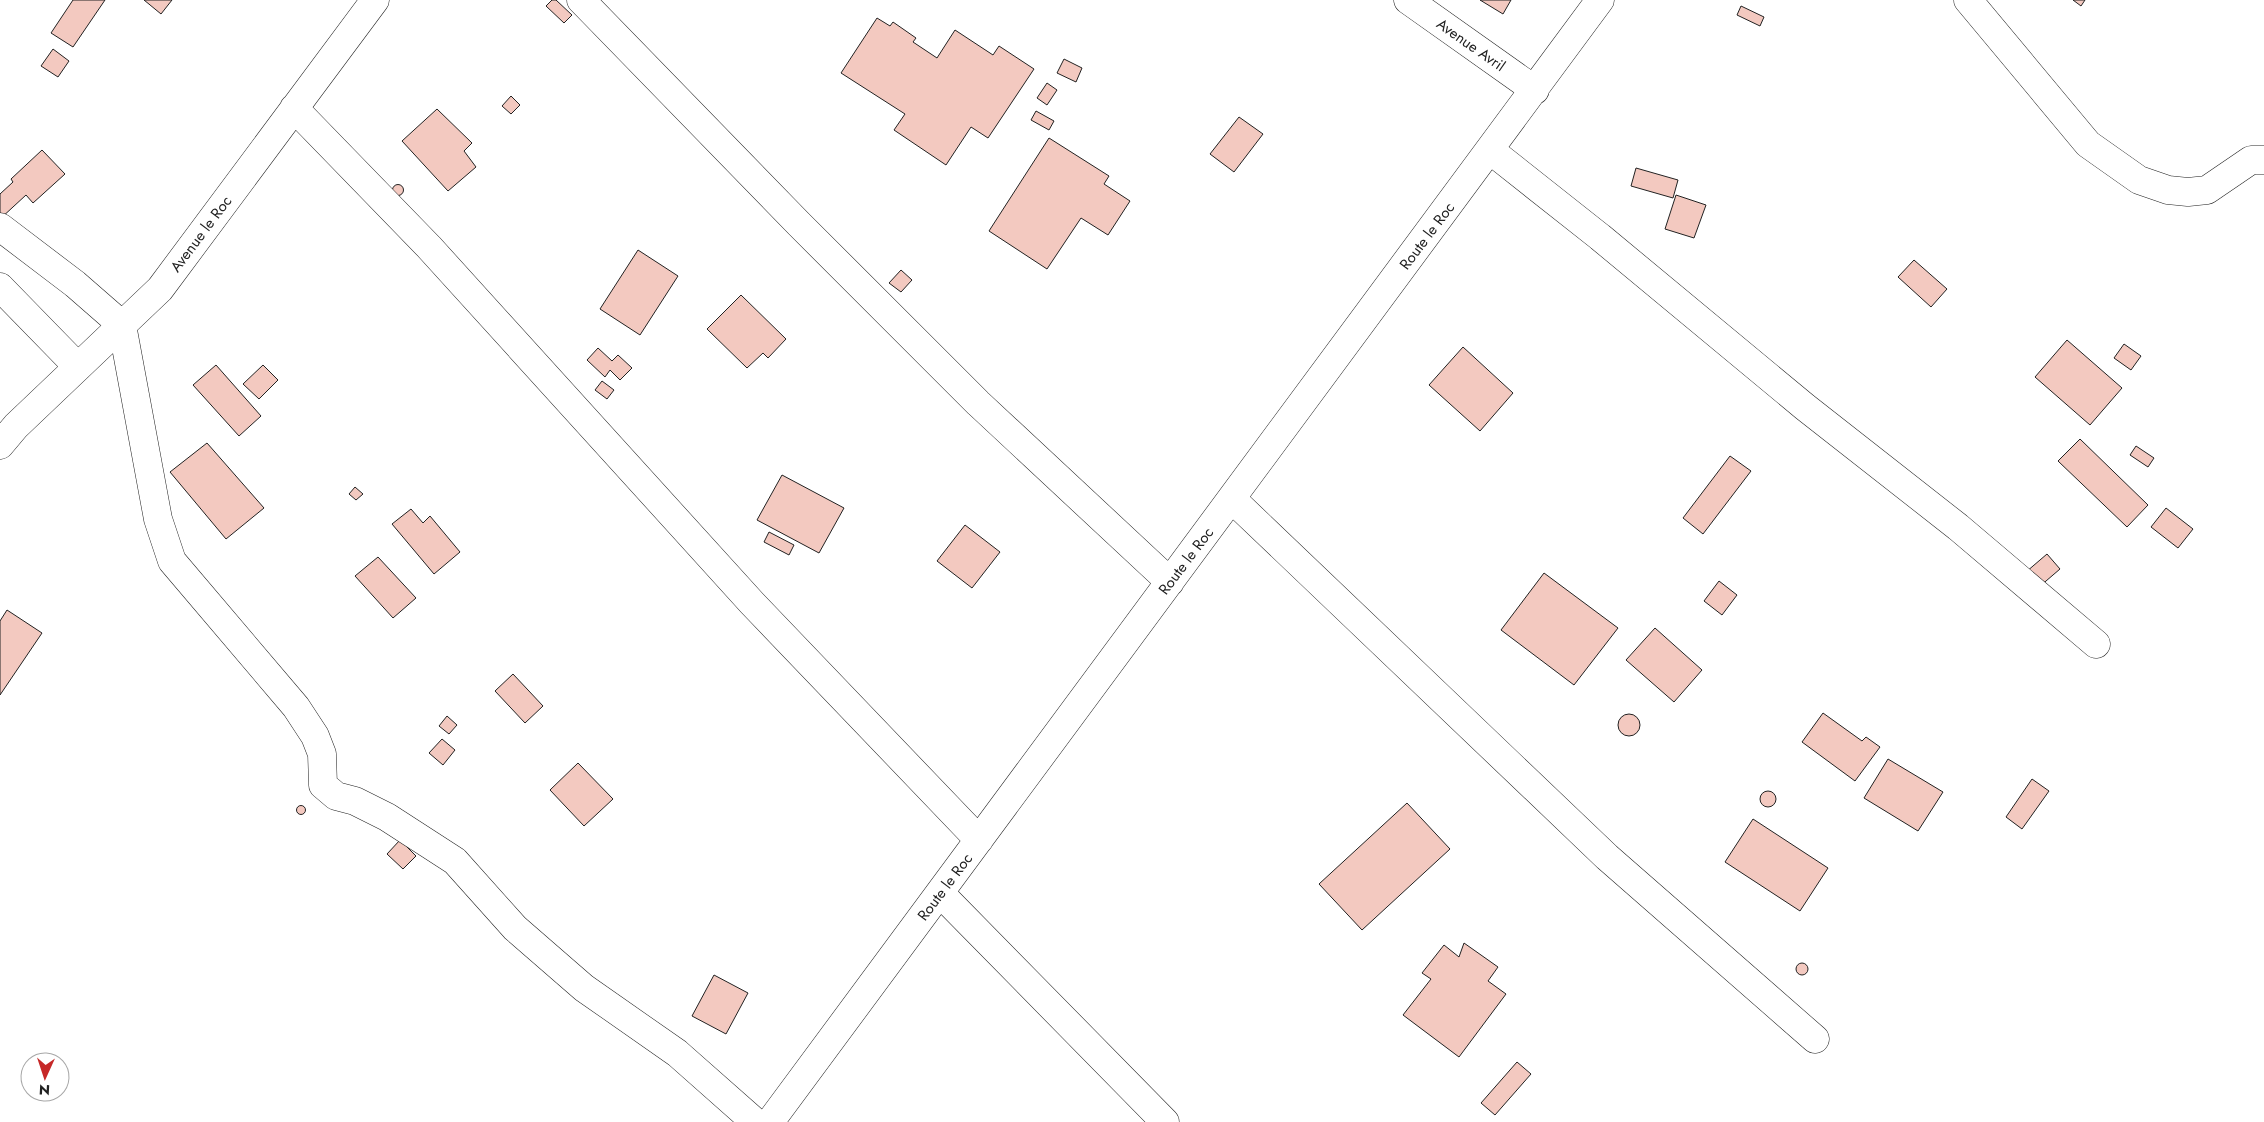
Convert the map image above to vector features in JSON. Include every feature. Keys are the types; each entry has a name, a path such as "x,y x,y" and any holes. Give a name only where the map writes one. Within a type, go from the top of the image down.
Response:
{"street":[{"name":"Avenue le Roc","path":"0,445 16,426 160,289 374,0"},
{"path":"581,0 799,224 978,403 1170,582"},
{"name":"Avenue Avril","path":"1408,0 1534,90"},
{"name":"Route le Roc","path":"770,1122 1600,0"},
{"path":"1968,0 2088,144 2139,180 2168,190 2188,192 2207,190 2251,160 2264,160"},
{"path":"294,108 429,247 752,603 980,840"},
{"path":"1490,150 1600,237 1805,407 1958,527 2096,644"},
{"path":"0,227 75,284 122,325 158,519 172,561 296,707 315,736 322,754 323,785 336,796 355,801 387,817 455,861 515,928 584,988 677,1053 755,1122"},
{"path":"0,287 78,367"},
{"path":"1232,499 1607,857 1815,1039"},
{"path":"940,893 1165,1122"}],"building":[{"path":"73,0 105,0 73,47 51,33"},
{"path":"144,0 172,0 161,14"},
{"path":"552,0 556,0 572,15 564,23 546,6"},
{"path":"1480,0 1511,0 1503,14"},
{"path":"2073,0 2085,0 2081,6"},
{"path":"1741,6 1764,17 1760,26 1737,15"},
{"path":"877,18 890,26 893,22 916,38 913,42 937,58 955,30 993,55 999,46 1034,69 988,138 971,127 946,165 894,130 905,114 841,73"},
{"path":"53,49 69,61 58,77 41,66"},
{"path":"1064,59 1082,68 1076,82 1057,73"},
{"path":"1047,83 1057,90 1047,105 1037,98"},
{"path":"511,96 520,105 511,114 502,106"},
{"path":"437,109 472,143 464,151 476,167 448,191 402,141"},
{"path":"1036,111 1054,121 1049,130 1031,120"},
{"path":"1239,117 1263,134 1234,172 1210,154"},
{"path":"1049,138 1109,176 1104,184 1130,201 1108,235 1081,218 1047,269 989,231"},
{"path":"42,150 65,174 33,203 26,195 0,219 0,194 13,182 11,179"},
{"path":"1636,168 1678,180 1673,198 1631,186"},
{"path":"398,184 404,190 398,196 392,190"},
{"path":"1676,195 1706,205 1694,238 1665,229"},
{"path":"638,250 678,276 640,335 600,309"},
{"path":"1914,260 1947,289 1931,307 1898,277"},
{"path":"901,270 912,280 901,292 889,283"},
{"path":"741,295 786,339 768,358 763,353 747,368 707,329"},
{"path":"2067,340 2122,388 2090,425 2035,377"},
{"path":"2124,344 2141,356 2131,370 2114,358"},
{"path":"1463,347 1513,393 1480,431 1429,385"},
{"path":"598,348 612,361 618,355 632,368 620,380 610,370 605,377 587,360"},
{"path":"216,365 261,416 239,436 193,385"},
{"path":"263,365 278,380 259,399 243,384"},
{"path":"602,381 614,390 607,399 595,390"},
{"path":"2080,439 2148,505 2127,527 2058,461"},
{"path":"207,443 264,508 226,539 170,472"},
{"path":"2136,446 2154,458 2148,467 2130,455"},
{"path":"1730,456 1751,471 1703,534 1683,518"},
{"path":"782,475 844,508 819,553 757,520"},
{"path":"355,487 363,494 356,500 349,494"},
{"path":"2166,508 2193,529 2178,548 2151,527"},
{"path":"411,509 423,523 430,516 460,552 434,574 392,524"},
{"path":"965,525 1000,552 972,588 937,561"},
{"path":"769,532 794,545 789,555 764,542"},
{"path":"2047,554 2060,569 2039,587 2026,572"},
{"path":"378,557 416,598 393,618 355,576"},
{"path":"1544,573 1618,628 1574,685 1501,630"},
{"path":"1719,581 1737,595 1722,615 1704,601"},
{"path":"7,610 42,633 0,695 0,621"},
{"path":"1655,628 1702,670 1674,702 1626,660"},
{"path":"513,674 543,706 525,723 495,691"},
{"path":"1823,713 1862,741 1866,737 1880,747 1855,781 1802,742"},
{"path":"1629,714 1637,717 1640,725 1637,733 1629,736 1621,733 1618,725 1621,717"},
{"path":"447,716 457,725 449,734 439,726"},
{"path":"442,739 455,750 443,765 429,753"},
{"path":"1888,759 1943,792 1918,831 1864,798"},
{"path":"578,763 613,799 584,826 550,790"},
{"path":"2032,779 2049,791 2022,829 2006,817"},
{"path":"1768,791 1774,793 1776,799 1774,805 1768,807 1762,805 1760,799 1762,793"},
{"path":"1407,803 1450,849 1362,930 1319,884"},
{"path":"301,805 306,810 301,815 296,810"},
{"path":"1753,819 1828,868 1800,911 1725,862"},
{"path":"400,840 416,856 403,869 387,854"},
{"path":"1464,943 1498,967 1488,981 1506,994 1459,1057 1403,1015 1431,979 1422,973 1444,945 1459,957"},
{"path":"1804,963 1807,964 1807,974 1800,975 1797,974 1796,967 1797,964"},
{"path":"714,975 748,993 726,1034 692,1016"},
{"path":"1517,1062 1531,1074 1495,1115 1481,1103"}]}
